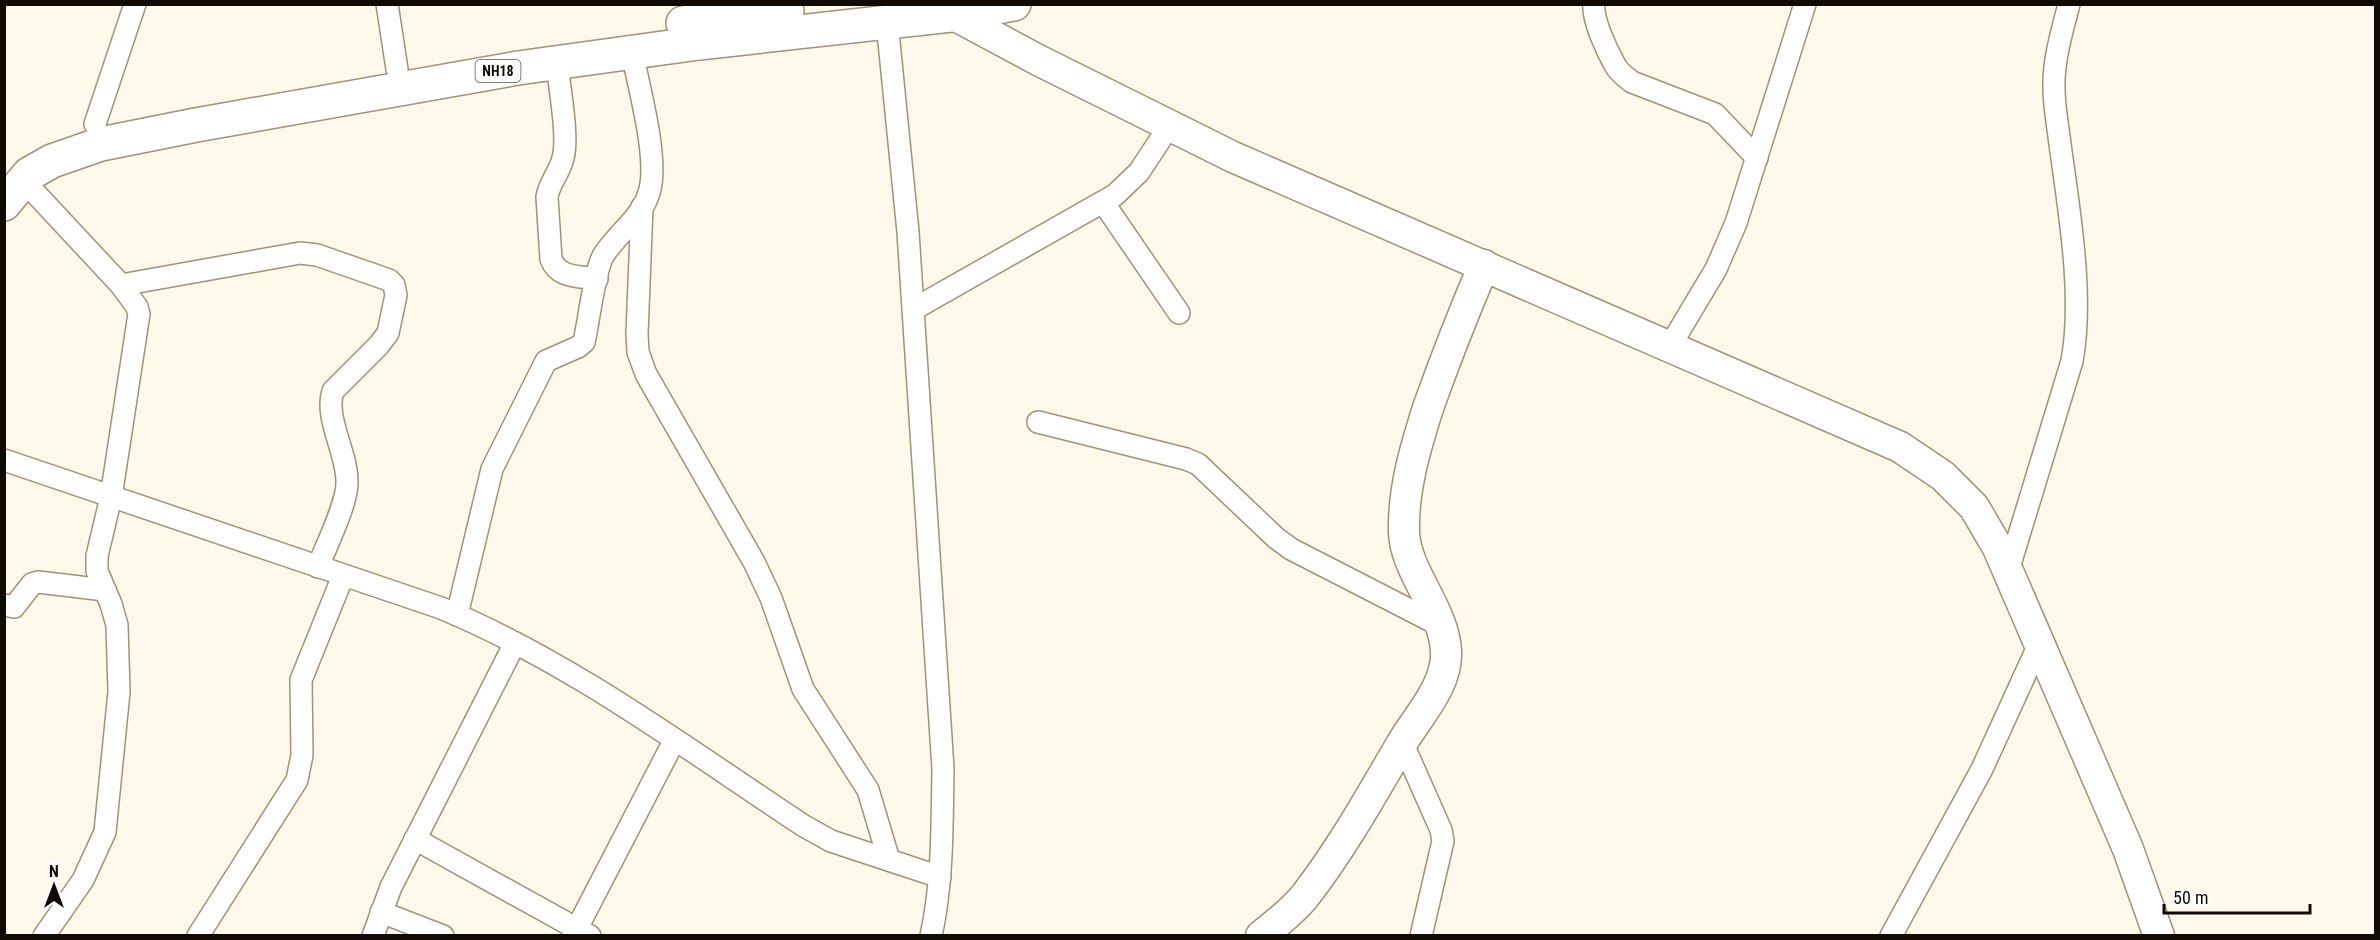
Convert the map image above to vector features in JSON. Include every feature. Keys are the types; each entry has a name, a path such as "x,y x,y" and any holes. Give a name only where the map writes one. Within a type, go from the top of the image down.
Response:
{"highway":[{"name":"NH18","path":"11,186 21,159 51,142 95,124 733,10 847,4"},
{"name":"NH18","path":"11,186 52,161 101,144 400,88 632,52 886,22 943,10 1014,4"}],"main road":[{"path":"943,10 1233,157 1900,447 1943,476 1974,507 1998,548 2128,849 2159,936"},
{"path":"1261,936 1303,898 1358,821 1402,742 1438,686 1441,677 1446,651 1441,626 1407,554 1404,533 1407,490 1413,456 1446,356 1484,265"}],"street":[{"path":"95,124 135,4"},
{"path":"387,4 397,69"},
{"path":"1594,4 1595,19 1615,66 1622,75 1632,82 1715,114 1756,158"},
{"path":"1670,346 1716,269 1736,223 1804,4"},
{"path":"2008,571 2072,361 2076,338 2078,317 2069,212 2054,91 2057,53 2069,4"},
{"path":"886,22 914,309 943,769 940,877 937,911 931,936"},
{"path":"457,615 492,469 546,361 584,342 603,257 642,207 650,191 653,172 632,52"},
{"path":"557,63 565,147 561,164 548,190 547,197 551,259 554,268 559,273 597,279"},
{"path":"914,309 1115,195 1139,172 1170,126"},
{"path":"11,186 121,285 137,307 139,315 111,497 97,556 97,571 117,625 119,693 105,832 83,880 44,936"},
{"path":"1103,202 1179,313"},
{"path":"642,207 637,334 638,352 646,374 754,562 771,598 802,689 868,790 889,860"},
{"path":"121,285 300,253 318,255 389,280 394,285 396,295 388,333 333,391 331,396 332,413 345,464 347,491 318,567"},
{"path":"1038,422 1198,464 1276,538 1291,549 1441,626"},
{"path":"4,460 457,615 515,643 614,701 831,842 940,877"},
{"path":"198,936 297,780 302,755 302,680 343,576"},
{"path":"4,605 14,607 32,584 38,582 105,590"},
{"path":"1891,936 1982,769 2040,642"},
{"path":"372,936 390,887 515,643"},
{"path":"415,839 580,933 674,741"},
{"path":"1402,742 1441,830 1443,841 1421,936"},
{"path":"381,912 443,936"}]}
